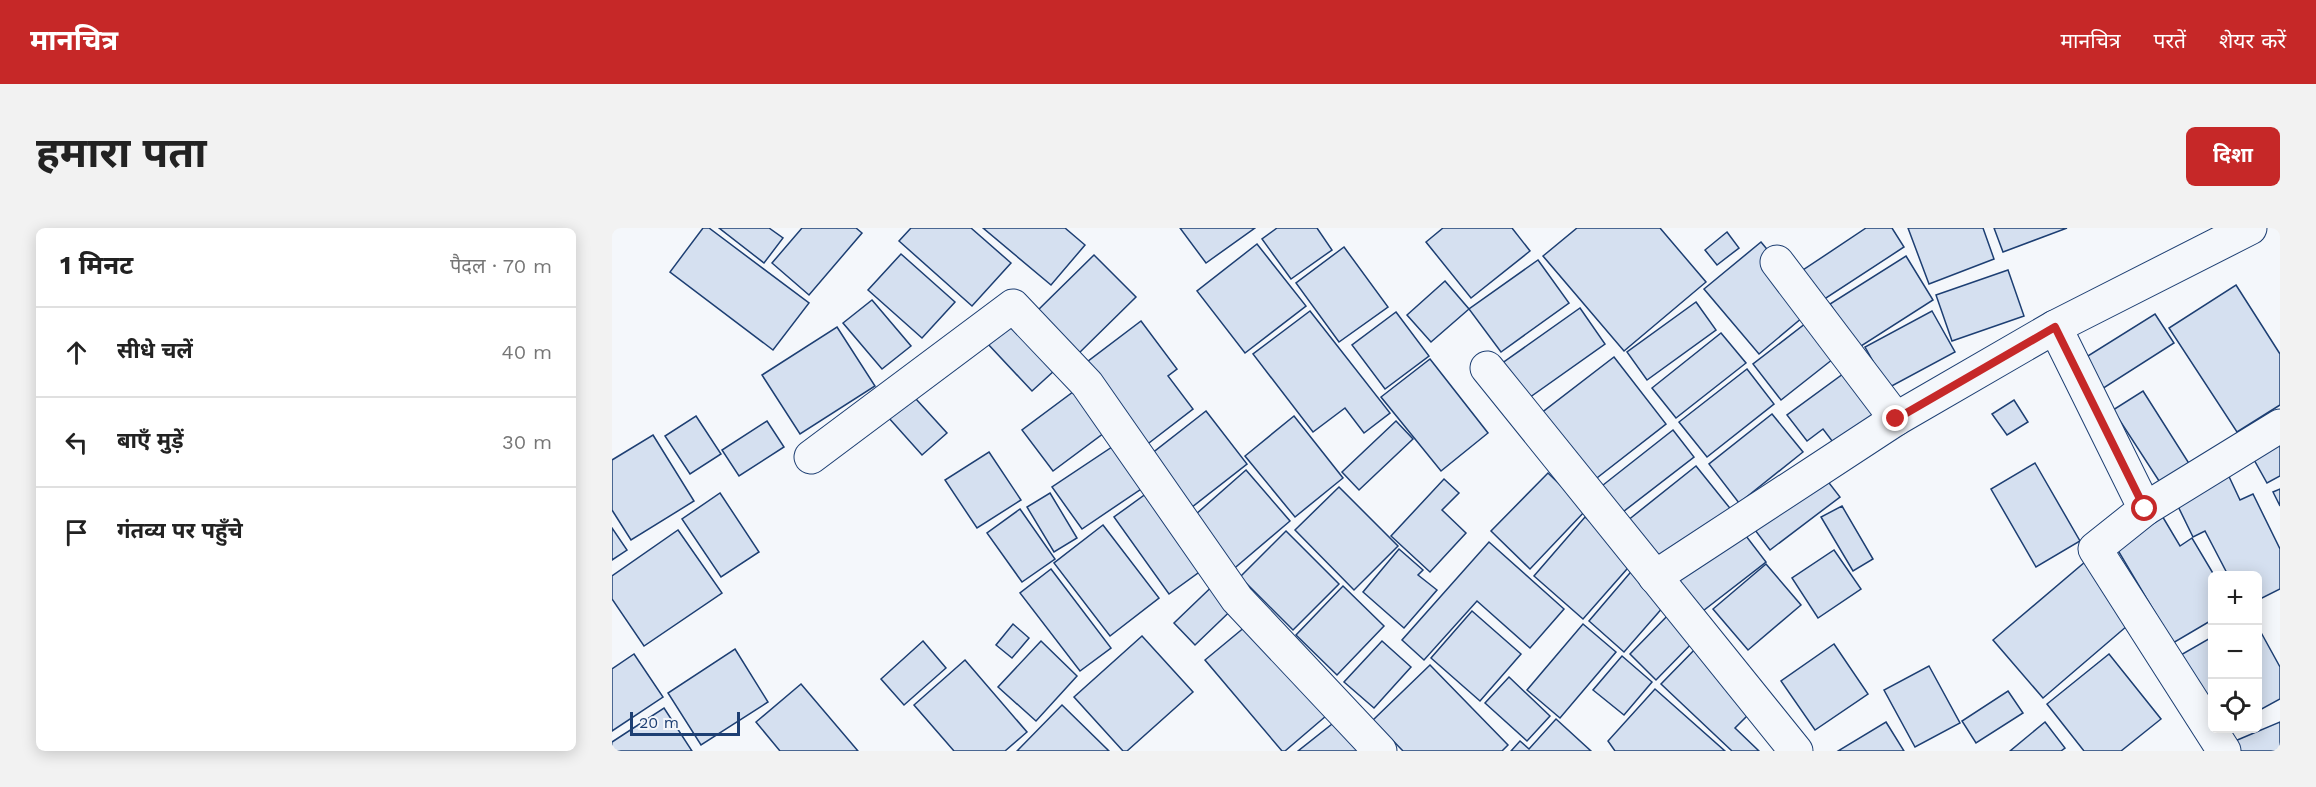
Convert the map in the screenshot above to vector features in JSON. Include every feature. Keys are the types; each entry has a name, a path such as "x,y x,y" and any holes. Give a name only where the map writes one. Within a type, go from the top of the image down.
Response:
{"street":[{"path":"1655,577 1896,419 2055,327 2250,228"},
{"path":"1777,262 1896,419"},
{"path":"811,457 1013,306 1087,384 1237,599 1380,751"},
{"path":"2055,327 2145,509"},
{"path":"1486,368 1796,751"},
{"path":"2224,751 2095,549 2145,509 2280,426"}],"building":[{"path":"703,228 709,228 809,303 773,350 670,272"},
{"path":"719,228 769,228 783,238 764,263"},
{"path":"802,228 856,228 862,233 809,295 772,263"},
{"path":"911,228 971,228 1011,263 972,306 899,241"},
{"path":"983,228 1065,228 1085,245 1051,285"},
{"path":"1180,228 1255,228 1206,263"},
{"path":"1277,228 1317,228 1332,250 1291,279 1262,239"},
{"path":"1443,228 1512,228 1530,251 1471,298 1426,242"},
{"path":"1577,228 1660,228 1706,282 1624,351 1543,256"},
{"path":"1866,228 1892,228 1904,247 1823,300 1803,270"},
{"path":"1908,228 1983,228 1994,259 1929,284"},
{"path":"1994,228 2067,228 2003,252"},
{"path":"1727,232 1739,248 1717,265 1705,250"},
{"path":"1761,242 1815,307 1759,354 1704,289"},
{"path":"1257,244 1306,306 1245,353 1197,291"},
{"path":"1344,247 1388,307 1339,342 1296,283"},
{"path":"901,254 955,302 922,338 868,290"},
{"path":"1094,255 1136,297 1075,357 1033,315"},
{"path":"1906,256 1933,300 1858,348 1830,304"},
{"path":"1538,260 1569,303 1501,352 1469,309"},
{"path":"2008,270 2024,316 1952,341 1936,295"},
{"path":"1445,281 1469,309 1431,342 1407,315"},
{"path":"2236,285 2280,354 2280,405 2237,432 2169,328"},
{"path":"1006,295 1066,360 1032,391 972,327"},
{"path":"872,300 911,346 882,369 843,323"},
{"path":"1696,302 1716,330 1647,380 1627,352"},
{"path":"1580,308 1605,344 1526,400 1501,364"},
{"path":"1310,311 1390,413 1364,433 1345,408 1313,432 1253,354"},
{"path":"1932,311 1955,352 1888,388 1865,347"},
{"path":"1396,312 1429,356 1385,389 1352,345"},
{"path":"1819,313 1847,348 1781,400 1753,364"},
{"path":"2155,314 2174,343 2102,389 2083,359"},
{"path":"1141,321 1177,369 1168,376 1193,409 1145,446 1083,365"},
{"path":"837,327 875,386 800,434 762,375"},
{"path":"1721,333 1746,363 1676,418 1652,388"},
{"path":"1614,357 1666,424 1593,481 1540,414"},
{"path":"1430,359 1488,433 1441,471 1381,397"},
{"path":"1858,363 1893,410 1839,450 1823,429 1807,441 1787,415"},
{"path":"1747,369 1774,404 1707,457 1679,422"},
{"path":"895,376 947,433 922,455 871,398"},
{"path":"1085,383 1116,424 1053,471 1022,430"},
{"path":"2143,391 2190,465 2161,484 2113,410"},
{"path":"2014,400 2028,422 2007,435 1992,414"},
{"path":"1206,411 1247,464 1187,511 1146,458"},
{"path":"1772,414 1803,452 1739,503 1709,464"},
{"path":"696,416 721,454 690,474 665,436"},
{"path":"1294,416 1343,478 1295,517 1245,456"},
{"path":"2280,420 2280,476 2267,483 2243,440"},
{"path":"767,421 784,447 739,476 722,450"},
{"path":"1396,421 1413,439 1359,490 1342,472"},
{"path":"1673,430 1694,457 1619,515 1598,489"},
{"path":"653,435 694,501 631,540 612,510 612,460"},
{"path":"1124,439 1153,481 1082,529 1052,487"},
{"path":"989,452 1021,500 977,528 945,480"},
{"path":"1809,457 1840,497 1770,550 1740,510"},
{"path":"2035,463 2080,541 2036,567 1991,489"},
{"path":"1696,466 1733,512 1665,567 1627,521"},
{"path":"2225,468 2240,500 2253,494 2280,549 2280,589 2262,598 2262,571 2226,571 2205,531 2193,537 2172,494"},
{"path":"1246,470 1290,521 1230,572 1187,522"},
{"path":"1548,473 1586,510 1530,569 1491,531"},
{"path":"1444,479 1459,493 1442,510 1466,533 1430,572 1391,536"},
{"path":"1339,487 1398,546 1354,590 1295,530"},
{"path":"1154,488 1209,565 1169,594 1114,517"},
{"path":"2280,489 2280,506 2273,492"},
{"path":"720,493 759,552 721,577 682,519"},
{"path":"1050,493 1077,538 1054,552 1027,507"},
{"path":"1842,506 1873,559 1853,571 1821,517"},
{"path":"1020,509 1055,559 1022,582 987,533"},
{"path":"2158,509 2180,546 2192,538 2212,571 2208,571 2208,622 2173,643 2110,537"},
{"path":"1585,517 1634,561 1583,619 1534,576"},
{"path":"1733,519 1766,562 1699,614 1666,572"},
{"path":"1103,525 1159,598 1110,636 1054,563"},
{"path":"612,528 627,550 612,560"},
{"path":"678,530 722,593 644,646 612,599 612,576"},
{"path":"1286,531 1339,584 1293,630 1240,577"},
{"path":"1489,542 1564,609 1530,648 1477,601 1424,660 1402,640"},
{"path":"1399,549 1423,570 1418,575 1437,590 1404,628 1363,592"},
{"path":"1834,550 1861,589 1818,618 1792,578"},
{"path":"2092,556 2141,614 2043,698 1993,640"},
{"path":"1766,564 1801,605 1748,650 1713,609"},
{"path":"1635,567 1671,598 1624,652 1589,621"},
{"path":"1051,569 1111,648 1080,671 1020,593"},
{"path":"1224,575 1245,597 1195,645 1174,623"},
{"path":"1343,586 1384,626 1337,675 1296,635"},
{"path":"1674,609 1700,635 1656,680 1630,654"},
{"path":"1472,611 1521,654 1480,701 1431,658"},
{"path":"1263,612 1340,704 1285,751 1282,751 1205,660"},
{"path":"1013,624 1029,638 1012,658 996,645"},
{"path":"1583,624 1616,652 1560,718 1527,690"},
{"path":"2262,634 2280,667 2280,699 2262,709"},
{"path":"1142,636 1193,692 1127,751 1123,751 1074,697"},
{"path":"2208,639 2208,709 2179,656"},
{"path":"923,641 946,668 904,705 881,679"},
{"path":"1041,641 1077,676 1036,721 998,687"},
{"path":"1382,641 1411,667 1374,708 1344,682"},
{"path":"1834,644 1868,694 1815,730 1781,681"},
{"path":"1699,645 1759,704 1735,728 1759,751 1732,751 1661,684"},
{"path":"735,649 768,702 701,745 668,693"},
{"path":"634,654 663,697 612,731 612,669"},
{"path":"2109,654 2161,719 2121,751 2084,751 2047,704"},
{"path":"1622,656 1652,682 1624,715 1593,690"},
{"path":"965,660 1027,732 1005,751 954,751 914,705"},
{"path":"1430,665 1508,745 1502,751 1403,751 1373,720"},
{"path":"1929,666 1960,723 1915,747 1884,690"},
{"path":"1509,677 1550,716 1527,741 1485,703"},
{"path":"801,684 858,751 780,751 756,722"},
{"path":"1655,689 1725,751 1615,751 1608,741"},
{"path":"2008,691 2023,713 1976,743 1962,721"},
{"path":"1062,705 1109,751 1017,751"},
{"path":"664,708 692,751 612,751 612,742"},
{"path":"1351,709 1380,751 1298,751"},
{"path":"1556,719 1591,751 1511,751 1520,741 1529,749"},
{"path":"1886,722 1904,751 1838,751"},
{"path":"2045,722 2065,748 2061,751 2010,751"},
{"path":"2280,722 2280,751 2239,751 2235,741 2254,733 2262,733 2262,730"}],"route":[{"path":"1896,419 2055,327 2145,509"}]}
